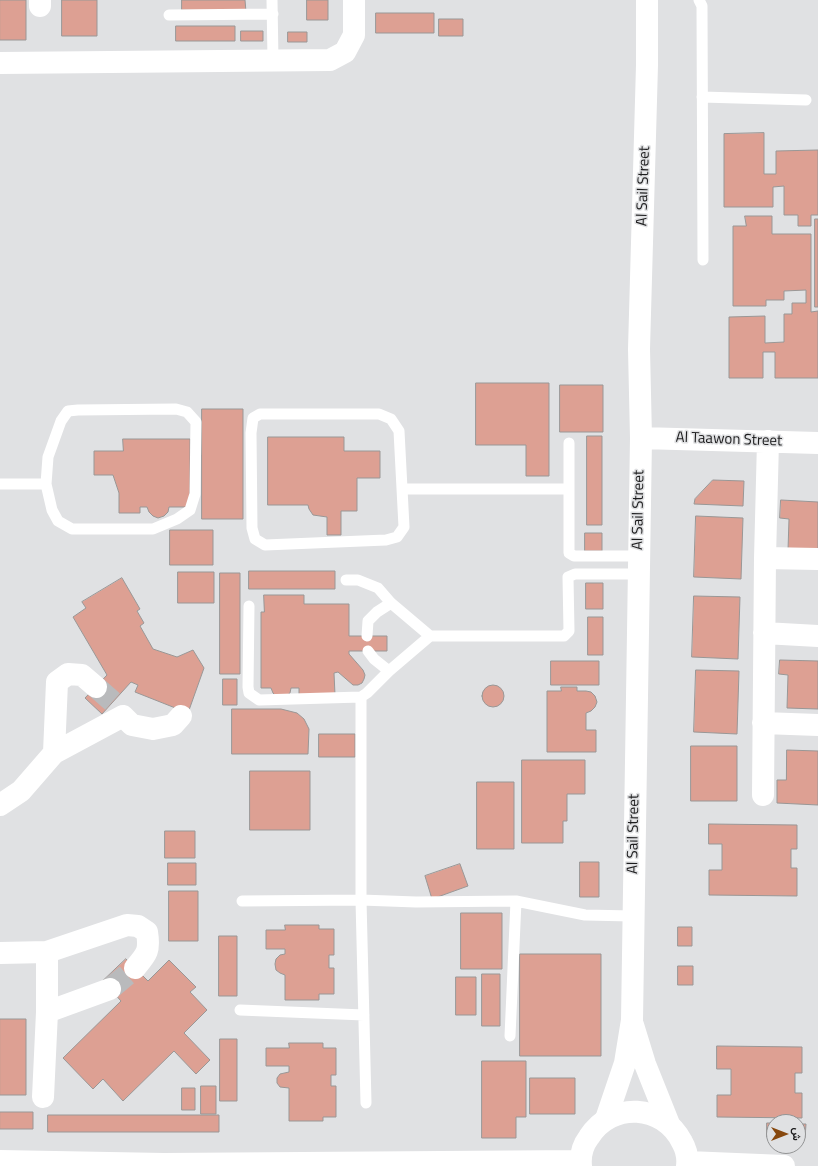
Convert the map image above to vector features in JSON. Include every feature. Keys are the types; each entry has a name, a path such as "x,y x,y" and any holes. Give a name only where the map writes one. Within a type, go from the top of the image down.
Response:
{"street":[{"path":"0,63 330,60 345,52 354,35 354,0"},
{"name":"Al Sail Street","path":"606,1119 625,1063 632,1020 632,916 640,438 640,349 647,65 647,0"},
{"name":"Al Taawon Street","path":"640,438 818,443"},
{"path":"763,795 765,558 768,442"},
{"path":"765,558 818,559"},
{"path":"764,633 818,636"},
{"path":"54,753 57,682 68,674 82,675 96,687"},
{"path":"0,806 21,791 54,753 118,709 132,725 153,729 173,725 181,716"},
{"path":"763,723 818,725"},
{"path":"0,952 47,952 127,925 138,926 147,932 149,944 146,955 135,968"},
{"path":"44,1097 47,1012 47,952"},
{"path":"47,1012 110,990"},
{"name":"Al Sail Street","path":"632,1020 645,1064 669,1124"},
{"path":"0,1161 164,1164 580,1163 584,1144 593,1130 606,1119 622,1113 638,1111 655,1116 669,1124 679,1135 685,1148 688,1164 784,1166"}],"lane":[{"path":"272,0 273,60"},
{"path":"700,0 702,6 703,260"},
{"path":"169,15 272,14"},
{"path":"702,98 806,100"},
{"path":"176,409 187,412 196,422 195,494 190,510 178,519 153,530 72,529 58,521 52,510 46,484 48,457 61,422 68,412 78,410 176,409"},
{"path":"260,414 378,414 391,419 399,431 403,489 404,527 397,537 386,540 265,545 255,540 252,528 251,433 253,418 260,414"},
{"path":"569,443 569,553 574,556 638,565"},
{"path":"0,484 46,484"},
{"path":"403,489 569,488"},
{"path":"346,580 358,580 378,588 391,603 430,636 564,636 569,631 568,578 575,574 638,565"},
{"path":"367,636 368,621 377,612 391,603"},
{"path":"250,606 248,687 249,693 259,700 361,697 430,636"},
{"path":"368,651 374,659 389,671"},
{"path":"361,697 361,900 366,1103"},
{"path":"242,901 516,901 585,915 632,916"},
{"path":"510,1036 516,901"},
{"path":"240,1010 364,1015"}],"building":[{"path":"0,0 26,0 26,40 0,40"},
{"path":"62,0 97,0 97,36 62,36"},
{"path":"182,0 245,0 246,12 182,10"},
{"path":"307,0 328,0 328,20 307,20"},
{"path":"376,13 434,13 434,33 376,33"},
{"path":"439,19 463,19 463,36 439,36"},
{"path":"176,26 235,26 235,41 176,41"},
{"path":"241,31 263,31 263,41 241,41"},
{"path":"288,32 307,32 307,42 288,42"},
{"path":"764,133 764,174 776,174 776,151 818,150 818,215 811,215 811,226 798,226 798,215 784,215 784,186 773,187 773,207 724,207 724,134"},
{"path":"745,216 772,216 772,234 811,234 811,312 818,311 818,378 775,378 775,352 763,352 763,378 729,378 729,317 765,316 765,343 784,342 784,314 792,314 792,303 806,303 806,290 784,291 784,300 766,300 766,306 733,306 733,226 746,226"},
{"path":"815,219 818,219 818,307 815,307"},
{"path":"476,383 549,383 549,476 526,476 526,445 476,445"},
{"path":"560,385 603,385 603,432 560,432"},
{"path":"202,409 243,409 243,519 202,519"},
{"path":"587,436 602,436 602,525 587,525"},
{"path":"268,437 344,437 344,451 380,451 380,478 357,478 357,511 341,511 341,535 327,535 327,517 313,515 308,505 268,505"},
{"path":"123,439 190,439 190,507 169,507 168,512 164,516 158,518 149,512 147,507 140,507 140,513 119,513 119,493 113,475 94,475 94,451 123,451"},
{"path":"713,480 744,481 743,506 694,504 695,499"},
{"path":"781,500 818,502 818,551 788,550 789,519 780,518"},
{"path":"696,516 743,518 741,579 694,577"},
{"path":"170,530 213,530 213,565 170,565"},
{"path":"585,533 602,533 602,551 585,551"},
{"path":"249,571 335,571 335,589 249,589"},
{"path":"178,572 214,572 214,603 178,603"},
{"path":"220,573 240,573 240,674 220,674"},
{"path":"122,578 140,609 137,611 144,623 140,626 153,649 177,657 193,650 204,668 188,713 135,692 138,685 131,682 102,714 85,698 107,675 73,617 86,608 82,602"},
{"path":"586,583 603,583 603,609 586,609"},
{"path":"264,595 304,595 304,604 349,604 349,636 387,636 387,651 349,651 349,654 363,670 365,675 364,679 362,683 353,685 338,672 334,673 335,695 299,695 299,688 291,688 290,693 286,696 276,696 271,688 261,688 261,612 264,612"},
{"path":"694,596 740,597 738,659 692,657"},
{"path":"588,617 603,617 603,655 588,655"},
{"path":"780,660 818,661 818,709 787,708 788,675 779,674"},
{"path":"551,661 599,661 599,685 551,685"},
{"path":"696,670 739,671 737,734 694,732"},
{"path":"223,679 237,679 237,705 223,705"},
{"path":"493,685 501,688 504,696 501,704 493,707 485,704 482,696 485,688"},
{"path":"561,687 577,687 577,691 591,692 595,696 597,702 595,707 586,713 586,730 596,730 596,752 547,752 547,691 561,691"},
{"path":"232,709 281,709 297,713 304,719 309,729 308,754 232,754"},
{"path":"319,734 355,734 355,757 319,757"},
{"path":"691,746 737,746 737,801 691,801"},
{"path":"787,750 818,751 818,805 777,803 777,780 786,780"},
{"path":"522,760 585,760 585,794 567,794 567,821 563,821 563,843 522,843"},
{"path":"250,771 310,771 310,830 250,830"},
{"path":"477,782 514,782 514,849 477,849"},
{"path":"709,824 797,825 797,849 791,849 791,868 797,868 797,896 709,895 709,870 722,870 722,844 709,844"},
{"path":"165,831 195,831 195,858 165,858"},
{"path":"580,862 599,862 599,897 580,897"},
{"path":"168,863 196,863 196,885 168,885"},
{"path":"460,864 468,886 432,899 425,876"},
{"path":"169,891 198,891 198,941 169,941"},
{"path":"461,913 502,913 502,969 461,969"},
{"path":"285,925 319,925 319,929 334,929 334,955 329,955 329,968 334,968 334,994 319,994 319,1000 285,1000 285,975 276,970 275,964 276,959 280,955 285,954 285,949 266,949 266,930 285,930"},
{"path":"678,927 692,927 692,946 678,946"},
{"path":"219,936 237,936 237,996 219,996"},
{"path":"520,954 601,954 601,1056 520,1056"},
{"path":"126,959 148,981 169,960 196,987 190,992 207,1010 184,1033 210,1060 196,1074 174,1051 123,1101 103,1079 93,1089 63,1058 121,1001 103,981"},
{"path":"678,966 693,966 693,985 678,985"},
{"path":"482,974 500,974 500,1026 482,1026"},
{"path":"456,977 476,977 476,1015 456,1015"},
{"path":"0,1019 26,1019 26,1095 0,1095"},
{"path":"220,1039 237,1039 237,1101 220,1101"},
{"path":"289,1043 323,1043 323,1048 336,1048 336,1075 331,1075 331,1086 336,1086 336,1117 323,1117 323,1121 289,1121 289,1088 280,1087 277,1083 277,1078 280,1074 289,1072 289,1066 266,1066 266,1048 289,1048"},
{"path":"717,1046 802,1047 802,1073 795,1073 795,1093 802,1093 802,1114 766,1114 766,1118 717,1117 717,1095 731,1095 731,1069 717,1069"},
{"path":"482,1061 526,1061 526,1117 516,1117 516,1138 482,1138"},
{"path":"530,1078 575,1078 575,1114 530,1114"},
{"path":"201,1086 216,1086 216,1114 201,1114"},
{"path":"182,1088 195,1088 195,1110 182,1110"},
{"path":"0,1112 33,1112 33,1129 0,1129"},
{"path":"48,1115 219,1115 219,1132 48,1132"}],"tunnel":[{"path":"96,687 113,702"},
{"path":"110,989 135,968"}]}
